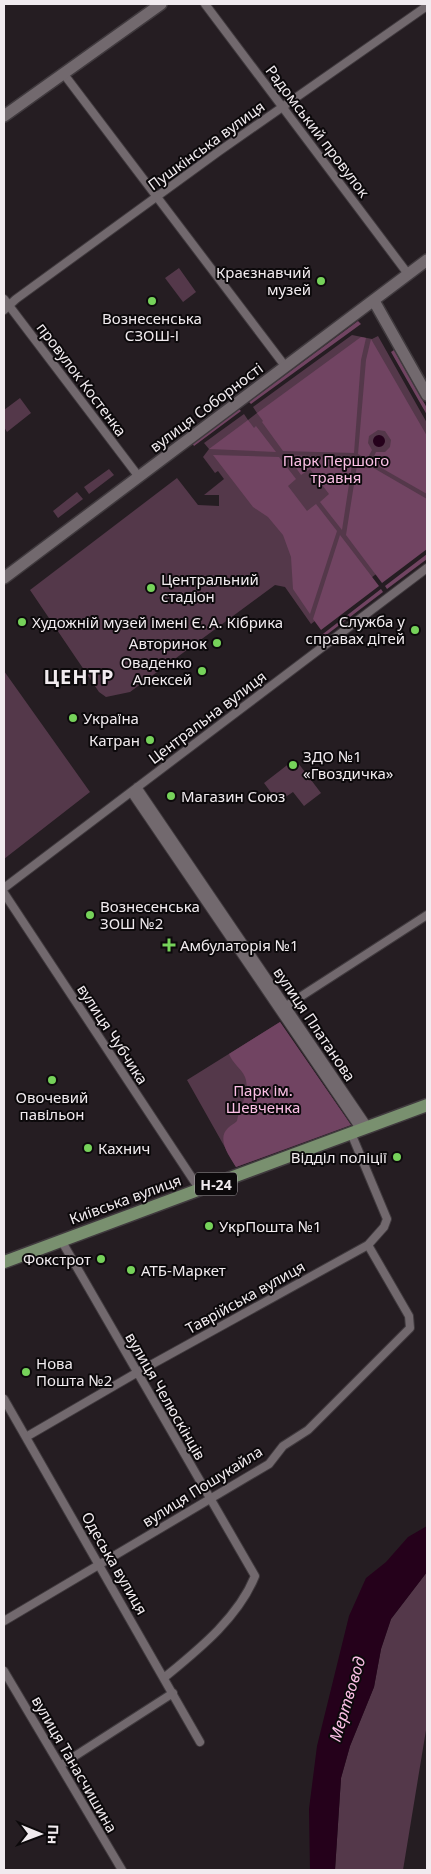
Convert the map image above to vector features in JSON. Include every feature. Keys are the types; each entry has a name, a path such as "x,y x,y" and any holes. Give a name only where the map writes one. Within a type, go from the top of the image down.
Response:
{"main road":[{"path":"4,116 160,4"},
{"name":"вулиця Соборності","path":"4,578 427,260"},
{"path":"374,301 427,395"},
{"name":"Київська вулиця","path":"4,1262 427,1106"}],"street":[{"name":"Радомський провулок","path":"205,4 408,274"},
{"name":"Пушкінська вулиця","path":"6,308 158,196 427,6"},
{"path":"63,73 285,366"},
{"name":"провулок Костенка","path":"4,299 6,308 138,477"},
{"name":"Центральна вулиця","path":"4,888 427,568"},
{"name":"вулиця Платанова","path":"134,789 283,1008 360,1130"},
{"name":"вулиця Чубчика","path":"4,893 200,1190"},
{"path":"283,1008 427,915"},
{"name":"Таврійська вулиця","path":"26,1438 138,1372 368,1245 384,1228 387,1220 360,1130"},
{"name":"вулиця Челюскінців","path":"62,1240 208,1498 255,1576 247,1596 200,1648 165,1676"},
{"name":"вулиця Пошукайла","path":"4,1621 208,1498 269,1464 283,1446 308,1430 410,1328 409,1316 368,1245"},
{"name":"Одеська вулиця","path":"4,1399 165,1676 200,1742"},
{"name":"вулиця Танасчишина","path":"4,1671 122,1870"},
{"path":"61,1765 173,1693"}],"green space":[{"path":"179,268 196,292 183,302 165,278"},
{"path":"358,321 361,324 251,404 249,402"},
{"name":"Парк Першого травня","path":"352,335 372,339 378,336 427,423 427,535 311,624 285,587 275,585 130,692 106,697 99,692 30,590 177,478 198,505 219,506 219,495 204,495 224,479 218,471 215,473 203,457 209,449 204,443 244,414 248,420 257,413 253,407"},
{"path":"361,337 366,338 361,360 354,453 283,451 257,413"},
{"path":"371,339 427,436 427,494 371,462 376,452 385,452 390,447 391,440 385,431 378,430 369,436 368,443 372,450 367,459 358,454 366,360"},
{"path":"394,350 427,408 427,415 391,352"},
{"path":"20,398 31,413 7,432 4,427 4,410"},
{"path":"239,409 241,411 194,446 192,443"},
{"path":"248,420 254,428 256,426 276,452 209,449"},
{"path":"213,455 279,457 296,479 288,486 307,511 316,504 337,531 310,614 293,589 291,557 283,535 268,517 253,507"},
{"name":"Парк Першого травня","path":"287,455 353,458 342,530 320,502 329,494 310,469 301,475"},
{"path":"358,459 427,499 427,549 382,583 346,535"},
{"path":"109,469 114,475 89,494 84,487"},
{"path":"77,492 83,499 58,518 53,511"},
{"path":"340,535 379,586 321,630 313,619"},
{"path":"427,554 427,559 387,589 385,586"},
{"path":"381,589 383,592 321,639 319,637"},
{"path":"4,671 90,792 4,859"},
{"path":"295,759 321,793 304,806 293,792 278,802 264,783"},
{"name":"Парк ім. Шевченка","path":"280,1022 351,1125 236,1167 187,1080"},
{"name":"Парк ім. Шевченка","path":"280,1022 351,1125 236,1167 225,1148 223,1137 228,1128 237,1121 247,1089 245,1077 229,1054"},
{"path":"427,1572 427,1724 403,1870 335,1870 341,1778 350,1746 374,1687 381,1649 391,1619"}],"water":[{"path":"381,435 384,436 384,446 377,447 374,446 373,439 374,436"},
{"name":"Мертвовод","path":"427,1526 427,1572 391,1619 381,1649 374,1687 350,1746 341,1778 335,1870 310,1870 309,1809 317,1746 349,1616 366,1578 386,1562 408,1537"}],"place":[{"name":"Краєзнавчий музей","path":"321,281"},
{"name":"Вознесенська СЗОШ-І","path":"152,301"},
{"name":"Центральний стадіон","path":"151,588"},
{"name":"Художній музей імені Є. А. Кібрика","path":"22,622"},
{"name":"Служба у справах дітей","path":"415,630"},
{"name":"Авторинок","path":"217,643"},
{"name":"Оваденко Алексей","path":"202,671"},
{"name":"Україна","path":"73,718"},
{"name":"Катран","path":"150,740"},
{"name":"ЗДО №1 «Гвоздичка»","path":"293,765"},
{"name":"Магазин Союз","path":"171,796"},
{"name":"Вознесенська ЗОШ №2","path":"90,915"},
{"name":"Амбулаторія №1","path":"169,945"},
{"name":"Овочевий павільон","path":"52,1080"},
{"name":"Кахнич","path":"88,1148"},
{"name":"Відділ поліції","path":"397,1157"},
{"name":"УкрПошта №1","path":"209,1226"},
{"name":"Фокстрот","path":"101,1259"},
{"name":"АТБ-Маркет","path":"131,1270"},
{"name":"Нова Пошта №2","path":"26,1372"}],"district":[{"name":"ЦЕНТР","path":"79,676"}]}
